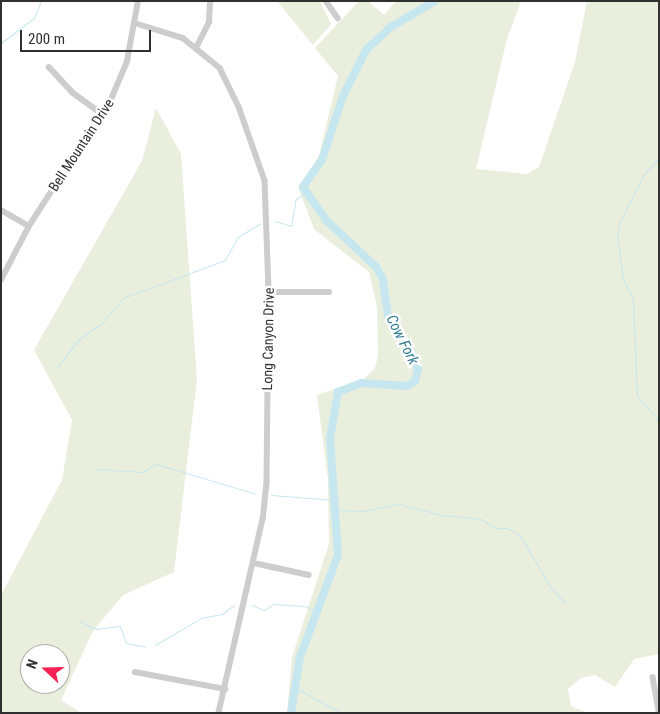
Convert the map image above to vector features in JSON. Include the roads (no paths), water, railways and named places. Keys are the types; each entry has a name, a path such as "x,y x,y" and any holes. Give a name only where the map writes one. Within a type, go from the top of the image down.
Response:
{"street":[{"name":"Bell Mountain Drive","path":"1,280 29,226 102,114 125,67 135,24 138,1"},
{"path":"197,46 209,22 210,1"},
{"path":"326,1 338,18"},
{"name":"Long Canyon Drive","path":"135,24 197,46 227,80 260,162 267,198 269,292 267,483 254,563 219,713"},
{"path":"50,68 72,92 102,114"},
{"path":"1,210 29,226"},
{"path":"269,292 329,292"},
{"path":"254,563 309,575"},
{"path":"135,672 225,689"},
{"path":"653,677 659,711"}],"waterway":[{"path":"1,43 34,18 41,1"},
{"name":"Cow Fork","path":"291,713 300,657 338,555 330,438 338,392 361,383 407,386 415,381 418,368 409,347 388,316 383,279 376,267 326,220 303,187 322,160 343,96 366,50 391,27 435,1"},
{"path":"658,420 637,396 633,300 623,279 617,235 620,221 644,174 659,158"},
{"path":"275,221 291,226 296,199 305,193"},
{"path":"57,368 77,341 103,322 123,298 225,260 238,237 260,223"},
{"path":"97,469 142,472 156,464 256,494"},
{"path":"271,495 336,500"},
{"path":"336,510 363,511 400,504 442,515 481,519 495,528 507,528 520,535 551,588 565,603"},
{"path":"252,605 264,610 274,604 306,606 318,614"},
{"path":"155,645 201,618 222,614 234,605"},
{"path":"79,621 96,629 120,626 126,643 146,647"},
{"path":"294,687 341,713"}]}
